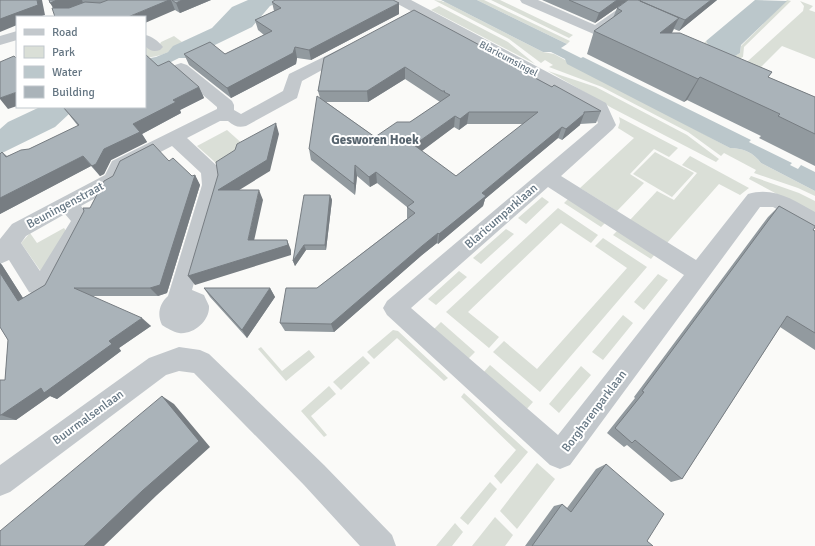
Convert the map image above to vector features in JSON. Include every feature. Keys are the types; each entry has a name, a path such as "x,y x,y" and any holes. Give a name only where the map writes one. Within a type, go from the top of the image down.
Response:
{"street":[{"name":"Blaricumsingel","path":"401,0 414,14 600,107 607,125"},
{"path":"527,0 596,31 630,16 640,0"},
{"path":"0,42 16,35"},
{"path":"181,68 226,105 224,115 232,115 240,122 291,94 295,78 361,43"},
{"name":"Beuningenstraat","path":"5,249 19,230 112,180 119,166 217,115 224,115"},
{"name":"Blaricumparklaan","path":"395,308 546,176 607,125"},
{"path":"174,137 210,171 212,185 179,295 181,300"},
{"path":"546,176 699,273"},
{"name":"Borgharenparklaan","path":"395,308 560,455 755,199 776,200 815,221"},
{"path":"5,249 37,285 50,276 82,220 68,204"},
{"name":"Buurmalsenlaan","path":"0,482 158,366 180,359 200,362 265,426 380,546"}],"green space":[{"path":"434,0 443,1 442,2 445,2 543,52 554,54 730,148 748,152 755,156 761,163 815,191 815,196 798,188 754,173 756,170 724,153 721,156 688,132 602,87 549,67 553,65 545,60 541,63 509,39"},
{"path":"477,0 484,0 570,41 567,44"},
{"path":"491,0 500,0 573,35 569,38"},
{"path":"787,0 791,1 744,47 743,57 730,63 711,54 704,43 706,41 713,54 729,60 740,53 741,46"},
{"path":"800,1 813,6 809,10 815,12 815,59 782,46 755,73 738,70 803,11 804,6"},
{"path":"439,6 508,42 535,64 431,10"},
{"path":"174,36 182,42 165,54 146,59 146,46 160,44 161,42"},
{"path":"548,71 596,87 687,135 719,159 716,162 612,108"},
{"path":"619,117 678,148 669,157 654,149 630,174 644,183 617,211 580,188 634,138 618,128 620,122"},
{"path":"227,130 245,146 216,163 197,146"},
{"path":"655,152 694,173 672,197 633,174"},
{"path":"690,156 749,188 740,195 719,184 667,243 630,220 657,191 674,200 697,173 682,165"},
{"path":"751,176 799,193 815,201 815,213 814,214 749,179"},
{"path":"542,197 549,202 526,224 518,218"},
{"path":"569,198 606,222 601,227 564,203"},
{"path":"558,208 598,235 591,243 561,223 468,312 499,337 489,348 446,312"},
{"path":"64,228 66,231 42,273 21,243 30,233 37,243"},
{"path":"506,229 514,234 481,264 473,258"},
{"path":"619,229 656,253 651,259 613,235"},
{"path":"603,238 647,267 540,392 493,352 504,341 537,369 627,268 595,246"},
{"path":"459,271 467,277 436,305 428,299"},
{"path":"658,274 668,280 644,310 634,302"},
{"path":"623,315 633,323 603,360 592,352"},
{"path":"441,322 475,352 468,359 434,329"},
{"path":"393,330 398,331 448,378 444,381 397,338 374,359 367,352"},
{"path":"261,347 282,371 309,350 315,357 286,381 258,349"},
{"path":"363,356 370,363 341,390 333,382"},
{"path":"490,365 533,402 525,411 483,373"},
{"path":"581,366 591,375 559,413 549,404"},
{"path":"329,386 336,394 311,416 327,435 324,437 301,411"},
{"path":"464,393 528,452 501,484 494,476 516,450 461,397"},
{"path":"537,463 555,479 517,529 500,511"},
{"path":"490,482 497,489 468,525 460,518"},
{"path":"495,517 513,535 505,546 472,546"},
{"path":"455,523 463,532 452,546 436,546"}],"water":[{"path":"248,0 284,0 270,6 252,27 188,58 179,58 165,65 163,70 146,60 168,52 173,46 212,28 232,7"},
{"path":"441,0 477,0 567,44 561,48 581,58 583,57 751,140 749,142 792,163 790,165 798,169 801,165 815,172 815,191 761,163 755,156 748,152 730,148 567,64 565,59 551,52 543,52"},
{"path":"755,0 787,1 741,45 740,53 729,60 713,54 706,41"},
{"path":"38,108 81,108 69,114 55,127 0,154 0,129 8,122"}],"building":[{"path":"0,0 37,0 38,5 0,19"},
{"path":"49,0 57,0 50,3"},
{"path":"108,0 169,0 130,16 55,16 52,8 69,8 85,2 100,3"},
{"path":"172,0 182,0 176,3"},
{"path":"275,0 393,0 399,3 309,50 295,47 293,53 227,88 184,54 210,42 225,54 272,31 255,20 281,8 272,2"},
{"path":"569,0 617,0 599,13"},
{"path":"628,0 638,0 679,18 660,33 680,33 772,72 768,77 815,97 815,134 778,116 780,114 700,77 698,79 594,31 622,11 617,8"},
{"path":"711,0 685,20 640,1"},
{"path":"414,10 500,56 498,58 552,87 554,85 601,111 584,112 584,114 566,129 562,127 482,193 486,196 422,246 331,324 280,323 286,288 317,288 415,213 407,207 414,202 376,172 369,177 355,165 354,184 309,149 317,96 375,137 397,122 410,122 450,95 405,67 367,91 318,91 324,58","holes":["469,112 538,112 456,176 414,145 455,116 460,119"]},
{"path":"146,55 158,66 169,61 199,87 173,100 176,102 133,124 140,132 104,149 96,164 92,166 83,156 0,198 0,154 2,152 6,157 21,150 29,149 79,125 64,108 146,108"},
{"path":"14,56 16,58 16,92 0,98 0,62"},
{"path":"276,123 267,160 218,190 259,190 248,240 287,240 288,245 188,276 218,175 216,162 235,150 237,144"},
{"path":"153,144 169,161 173,158 192,176 195,175 160,285 150,288 74,288 142,318 109,341 112,344 44,393 41,388 0,415 0,380 5,380 8,340 0,327 0,273 18,301 45,285 84,211 83,208 90,208 104,181 113,176 120,161"},
{"path":"304,195 330,195 325,245 304,245 293,261"},
{"path":"779,206 815,226 813,230 815,231 815,333 787,316 682,479 635,440 632,443 615,428 644,392 642,391"},
{"path":"204,288 270,288 242,330"},
{"path":"162,396 199,441 142,491 84,546 0,546 0,531"},
{"path":"606,464 664,514 647,541 653,546 532,546 562,504 571,512"}],"district":[{"name":"Gesworen Hoek","path":"375,139"}]}
